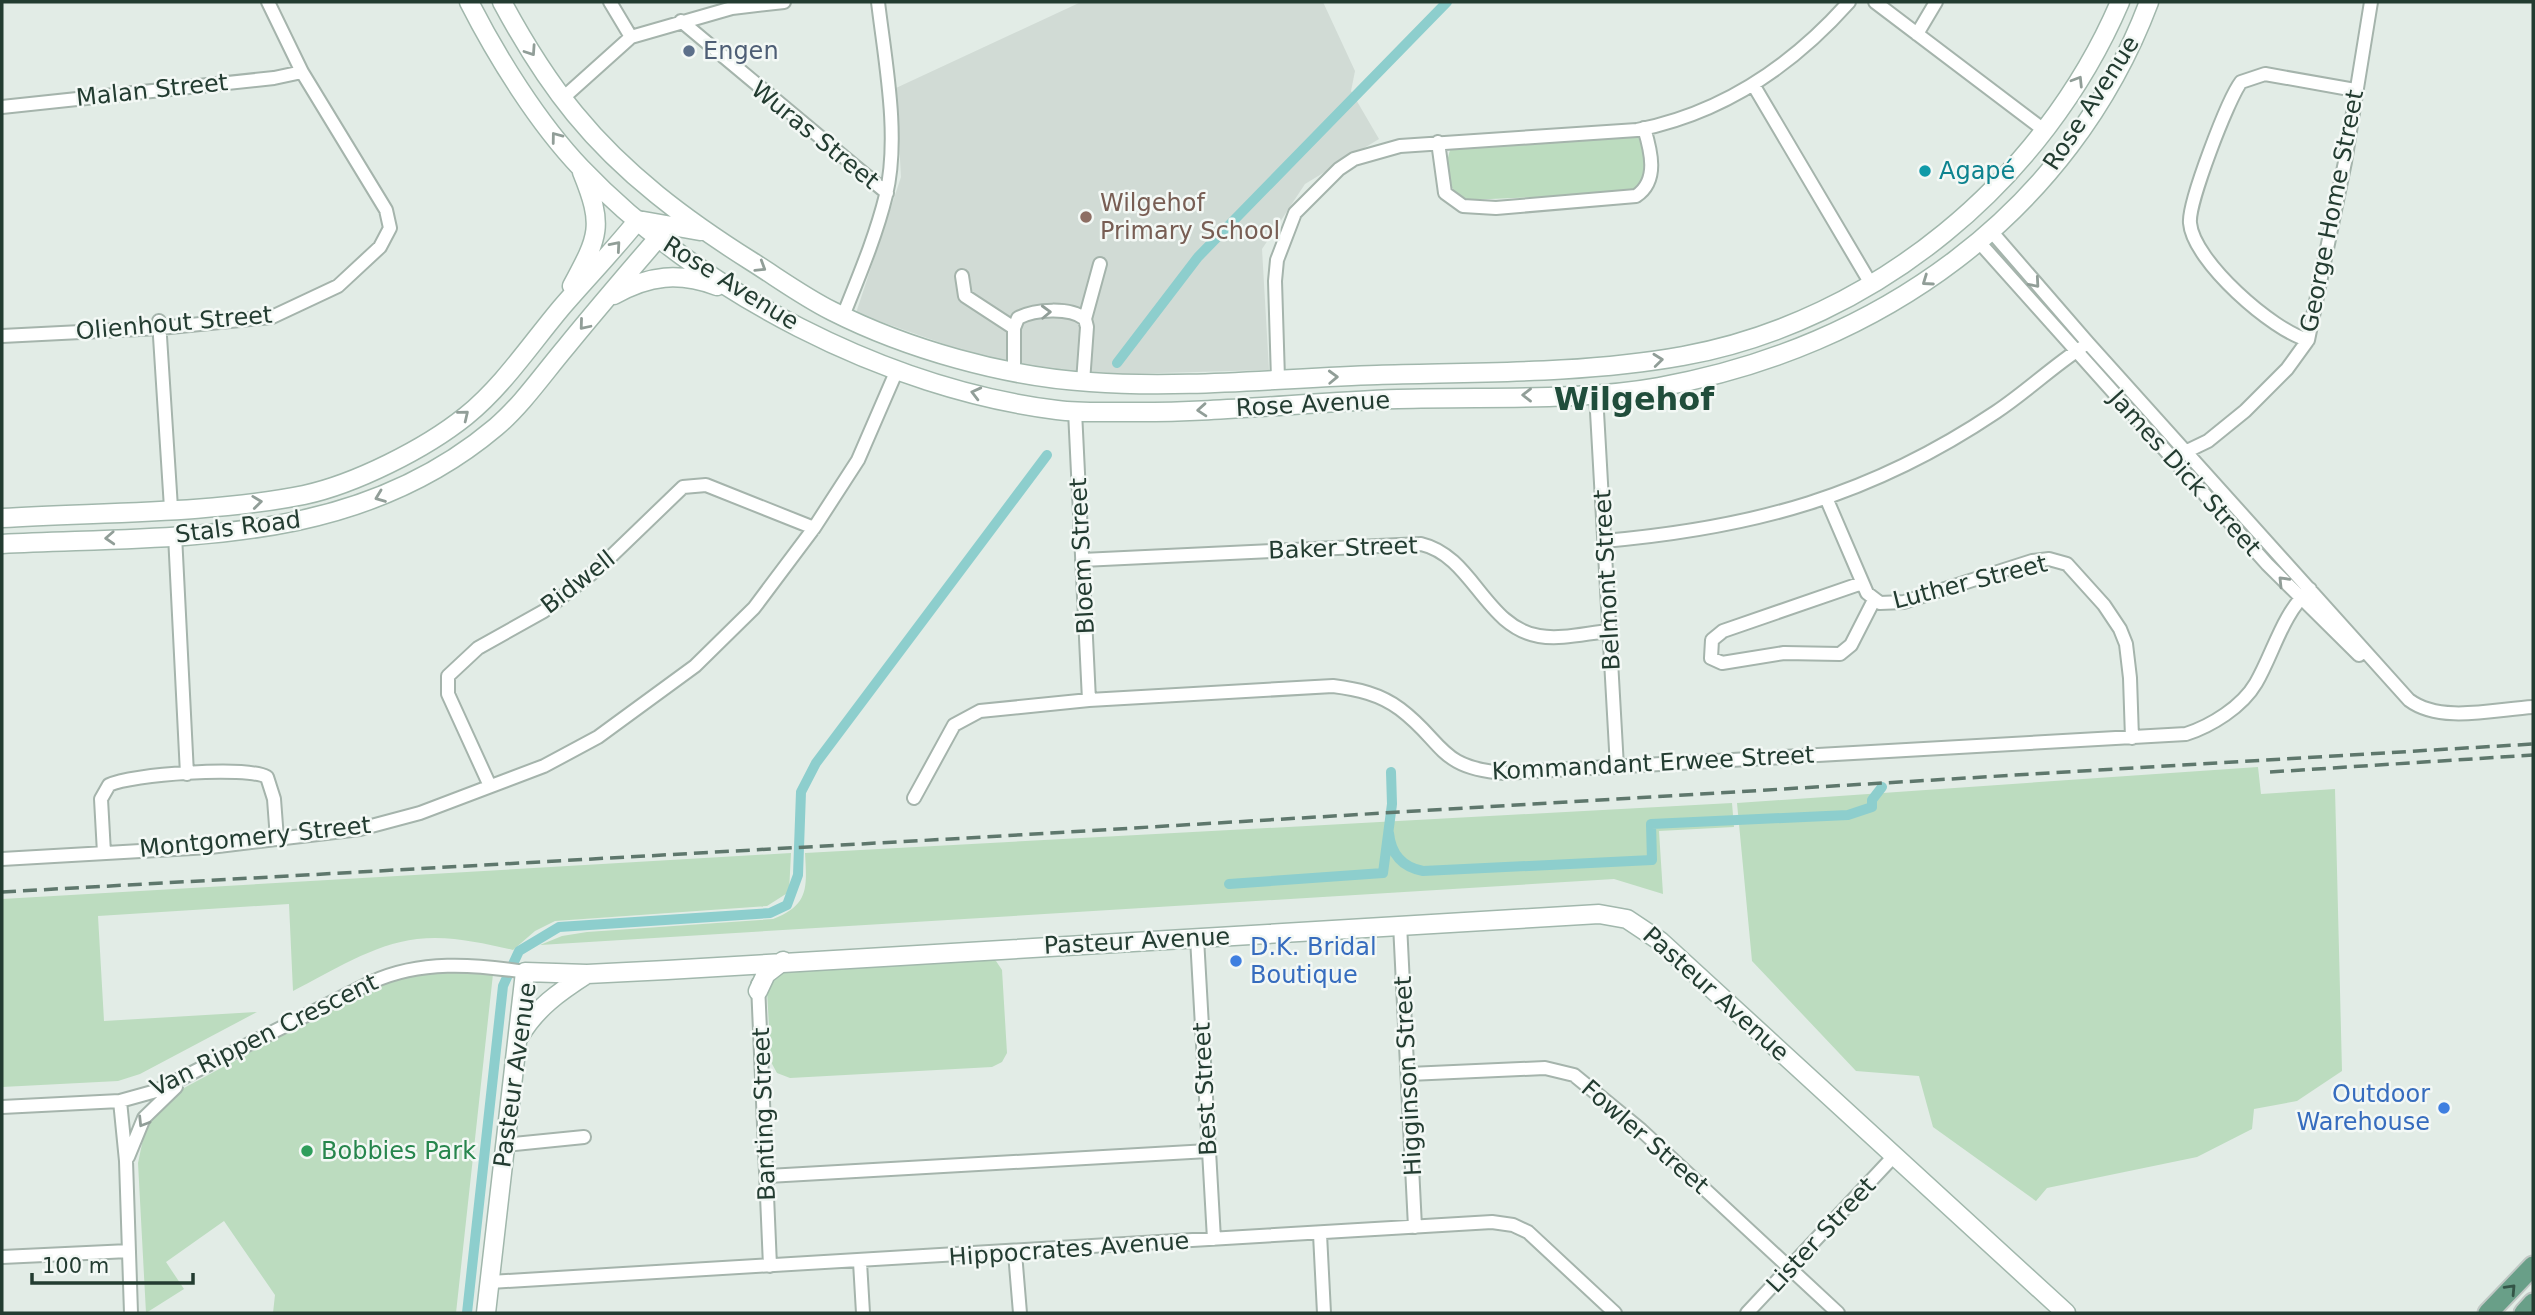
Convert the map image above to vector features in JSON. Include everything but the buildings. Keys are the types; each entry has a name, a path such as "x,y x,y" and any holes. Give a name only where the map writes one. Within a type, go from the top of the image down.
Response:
{"main road":[{"path":"2488,1313 2533,1266"},
{"path":"2524,1313 2533,1303"}],"street":[{"name":"Olienhout Street","path":"2,336 255,321 287,312 338,286 386,239 390,221 386,210 302,72 268,2"},
{"name":"Rose Avenue","path":"469,2 532,103 580,167 638,220 658,230 740,295 820,337 917,377 1076,411 1171,412 1298,403 1620,392 1656,388 1738,368 1799,349 1869,317 1902,298 1964,255 2005,218 2056,162 2077,133 2114,76 2150,2"},
{"name":"Rose Avenue","path":"502,2 564,98 611,153 639,180 703,231 836,313 924,347 1014,373 1087,382 1165,384 1618,364 1689,355 1744,340 1831,307 1945,234 1983,200 2056,115 2094,56 2120,2"},
{"path":"610,2 631,37"},
{"path":"564,98 631,37 732,8 784,2"},
{"path":"820,337 866,260 887,193 890,104 878,2"},
{"path":"1298,403 1287,379 1275,281 1277,260 1295,213 1324,182 1354,159 1400,146 1644,128 1700,111 1754,86 1797,55 1849,2"},
{"path":"1875,2 2039,137 2056,162"},
{"path":"1917,34 1936,2"},
{"name":"George Home Street","path":"2188,453 2245,411 2287,369 2308,340 2345,162 2371,2"},
{"name":"Wuras Street","path":"681,21 887,193"},
{"name":"Malan Street","path":"2,107 274,78 302,72"},
{"path":"2308,340 2288,333 2263,314 2203,253 2191,229 2190,212 2229,104 2241,82 2265,74 2356,90"},
{"path":"1754,86 1877,280 1902,298"},
{"path":"2056,115 2077,133"},
{"path":"1438,142 1441,183 1450,200 1463,206 1496,208 1636,196 1649,183 1652,167 1644,128"},
{"path":"561,308 593,247 597,228 595,207 580,167"},
{"path":"639,180 658,230 703,231"},
{"path":"1983,200 2005,218"},
{"name":"Stals Road","path":"2,518 257,502 307,494 365,473 407,453 467,415 528,351 561,308 638,220"},
{"name":"Stals Road","path":"2,544 251,531 331,515 421,479 497,426 604,301 658,230"},
{"path":"1945,234 1964,255"},
{"name":"James Dick Street","path":"1985,237 2088,343 2188,453 2305,594"},
{"name":"James Dick Street","path":"1985,237 2076,351 2171,456 2386,682 2418,706 2444,712 2533,707"},
{"path":"1076,411 1087,382 1085,319 1100,264"},
{"path":"604,301 630,286 667,276 695,278 740,295"},
{"path":"962,276 965,296 1013,328"},
{"path":"1855,293 1869,317"},
{"path":"1014,373 1013,328 1018,318 1035,313 1075,312 1085,319"},
{"path":"854,352 863,324"},
{"path":"159,325 176,535 187,774"},
{"path":"891,367 894,336"},
{"path":"1604,541 1703,530 1827,500 1892,471 1960,435 2028,389 2088,343"},
{"path":"917,377 923,362 924,347"},
{"path":"1618,364 1620,392"},
{"name":"Montgomery Street","path":"2,859 277,839 360,829 420,813 544,766 598,737 695,666 754,608 814,528 858,460 891,367"},
{"path":"1578,367 1588,394"},
{"path":"1063,379 1076,411"},
{"path":"1258,380 1259,407"},
{"name":"Belmont Street","path":"1588,394 1604,541 1617,767"},
{"name":"Bloem Street","path":"1076,411 1089,700"},
{"path":"407,453 421,479"},
{"path":"2171,456 2188,453"},
{"name":"Bidwell","path":"490,786 448,694 449,676 462,660 544,611 600,567 683,486 706,485 814,528"},
{"name":"Luther Street","path":"1827,500 1862,583 1874,600 1887,604 1904,602 2032,561 2049,559 2067,564 2104,605 2126,644 2132,738"},
{"path":"172,508 176,535"},
{"name":"Baker Street","path":"1082,560 1422,544 1435,547 1450,557 1507,622 1520,630 1541,637 1609,631"},
{"path":"1862,583 1723,631 1712,640 1711,658 1722,663 1784,653 1840,654 1851,645 1874,600"},
{"name":"Kommandant Erwee Street","path":"914,798 954,725 968,715 995,709 1089,700 1342,687 1370,692 1401,709 1434,744 1470,769 1504,774 2186,734 2220,717 2240,702 2257,682 2284,624 2305,594"},
{"path":"104,853 101,799 109,785 127,779 187,774 249,771 267,776 274,799 277,839"},
{"name":"Pasteur Avenue","path":"486,1313 523,972 587,974 1599,914 1628,919 1660,941 2066,1313"},
{"name":"Higginson Street","path":"1400,924 1415,1227"},
{"name":"Best Street","path":"1197,938 1214,1239"},
{"path":"758,991 766,974 783,961"},
{"name":"Banting Street","path":"758,962 770,1266"},
{"name":"Van Rippen Crescent","path":"2,1107 120,1101 156,1091 210,1061 403,970 441,966 499,968 523,972"},
{"path":"514,1045 534,1013 561,990 587,974"},
{"path":"126,1161 137,1130 155,1104 210,1061"},
{"name":"Fowler Street","path":"1409,1074 1545,1068 1574,1075 1623,1114 1838,1313"},
{"path":"120,1101 126,1161 131,1313"},
{"path":"504,1145 584,1137"},
{"path":"768,1176 1208,1151"},
{"name":"Lister Street","path":"1747,1313 1894,1156"},
{"name":"Hippocrates Avenue","path":"490,1282 1015,1253 1492,1222 1513,1225 1544,1245 1615,1313"},
{"path":"1320,1234 1324,1313"},
{"path":"2,1257 129,1251"},
{"path":"1015,1253 1020,1313"},
{"path":"860,1262 863,1313"}],"shaded area":[{"name":"Wilgehof Primary School","path":"1081,2 1323,2 1355,71 1351,91 1379,139 1305,184 1262,249 1269,370 1122,374 1042,368 987,359 856,313 901,177 896,88"}],"green space":[{"path":"1636,134 1647,147 1649,164 1644,180 1633,193 1466,200 1455,191 1448,178 1447,163 1451,148"},
{"path":"2258,767 2261,794 2335,789 2342,1071 2297,1101 2254,1109 2252,1129 2197,1157 2047,1188 2036,1201 1933,1127 1919,1076 1856,1071 1752,961 1737,803"},
{"path":"1732,803 1734,827 1659,831 1663,894 1614,879 540,945 562,936 587,932 773,919 793,908 803,894 806,876 805,853"},
{"path":"791,853 789,892 767,906 555,921 535,931 513,950 454,939 417,939 368,953 293,991 289,904 98,916 104,1021 257,1012 140,1074 118,1081 2,1087 2,899"},
{"path":"985,955 996,961 1002,970 1007,1053 1002,1062 992,1067 790,1078 777,1073 771,1062 767,991 772,978 787,969"},
{"name":"Bobbies Park","path":"453,969 493,974 456,1313 273,1313 275,1295 224,1221 166,1262 184,1289 146,1313 138,1163 143,1139 152,1118 184,1088 381,982 414,971"}],"waterway":[{"path":"1117,363 1198,257 1447,2"},
{"path":"467,1313 503,986 519,951 559,927 770,913 787,905 798,875 801,792 816,763 1047,455"},
{"path":"1229,884 1383,873 1392,804 1391,772"},
{"path":"1389,833 1392,847 1399,858 1409,866 1423,871 1652,860 1651,824 1848,815 1872,807 1872,800 1882,787"}],"railway":[{"path":"2,892 967,838 2533,744"},
{"path":"2270,772 2533,755"}],"place":[{"name":"Engen","path":"689,51"},
{"name":"Agapé","path":"1925,171"},
{"name":"Wilgehof Primary School","path":"1086,217"},
{"name":"D.K. Bridal Boutique","path":"1236,961"},
{"name":"Outdoor Warehouse","path":"2444,1108"},
{"name":"Bobbies Park","path":"307,1151"}],"district":[{"name":"Wilgehof","path":"1634,399"}]}
